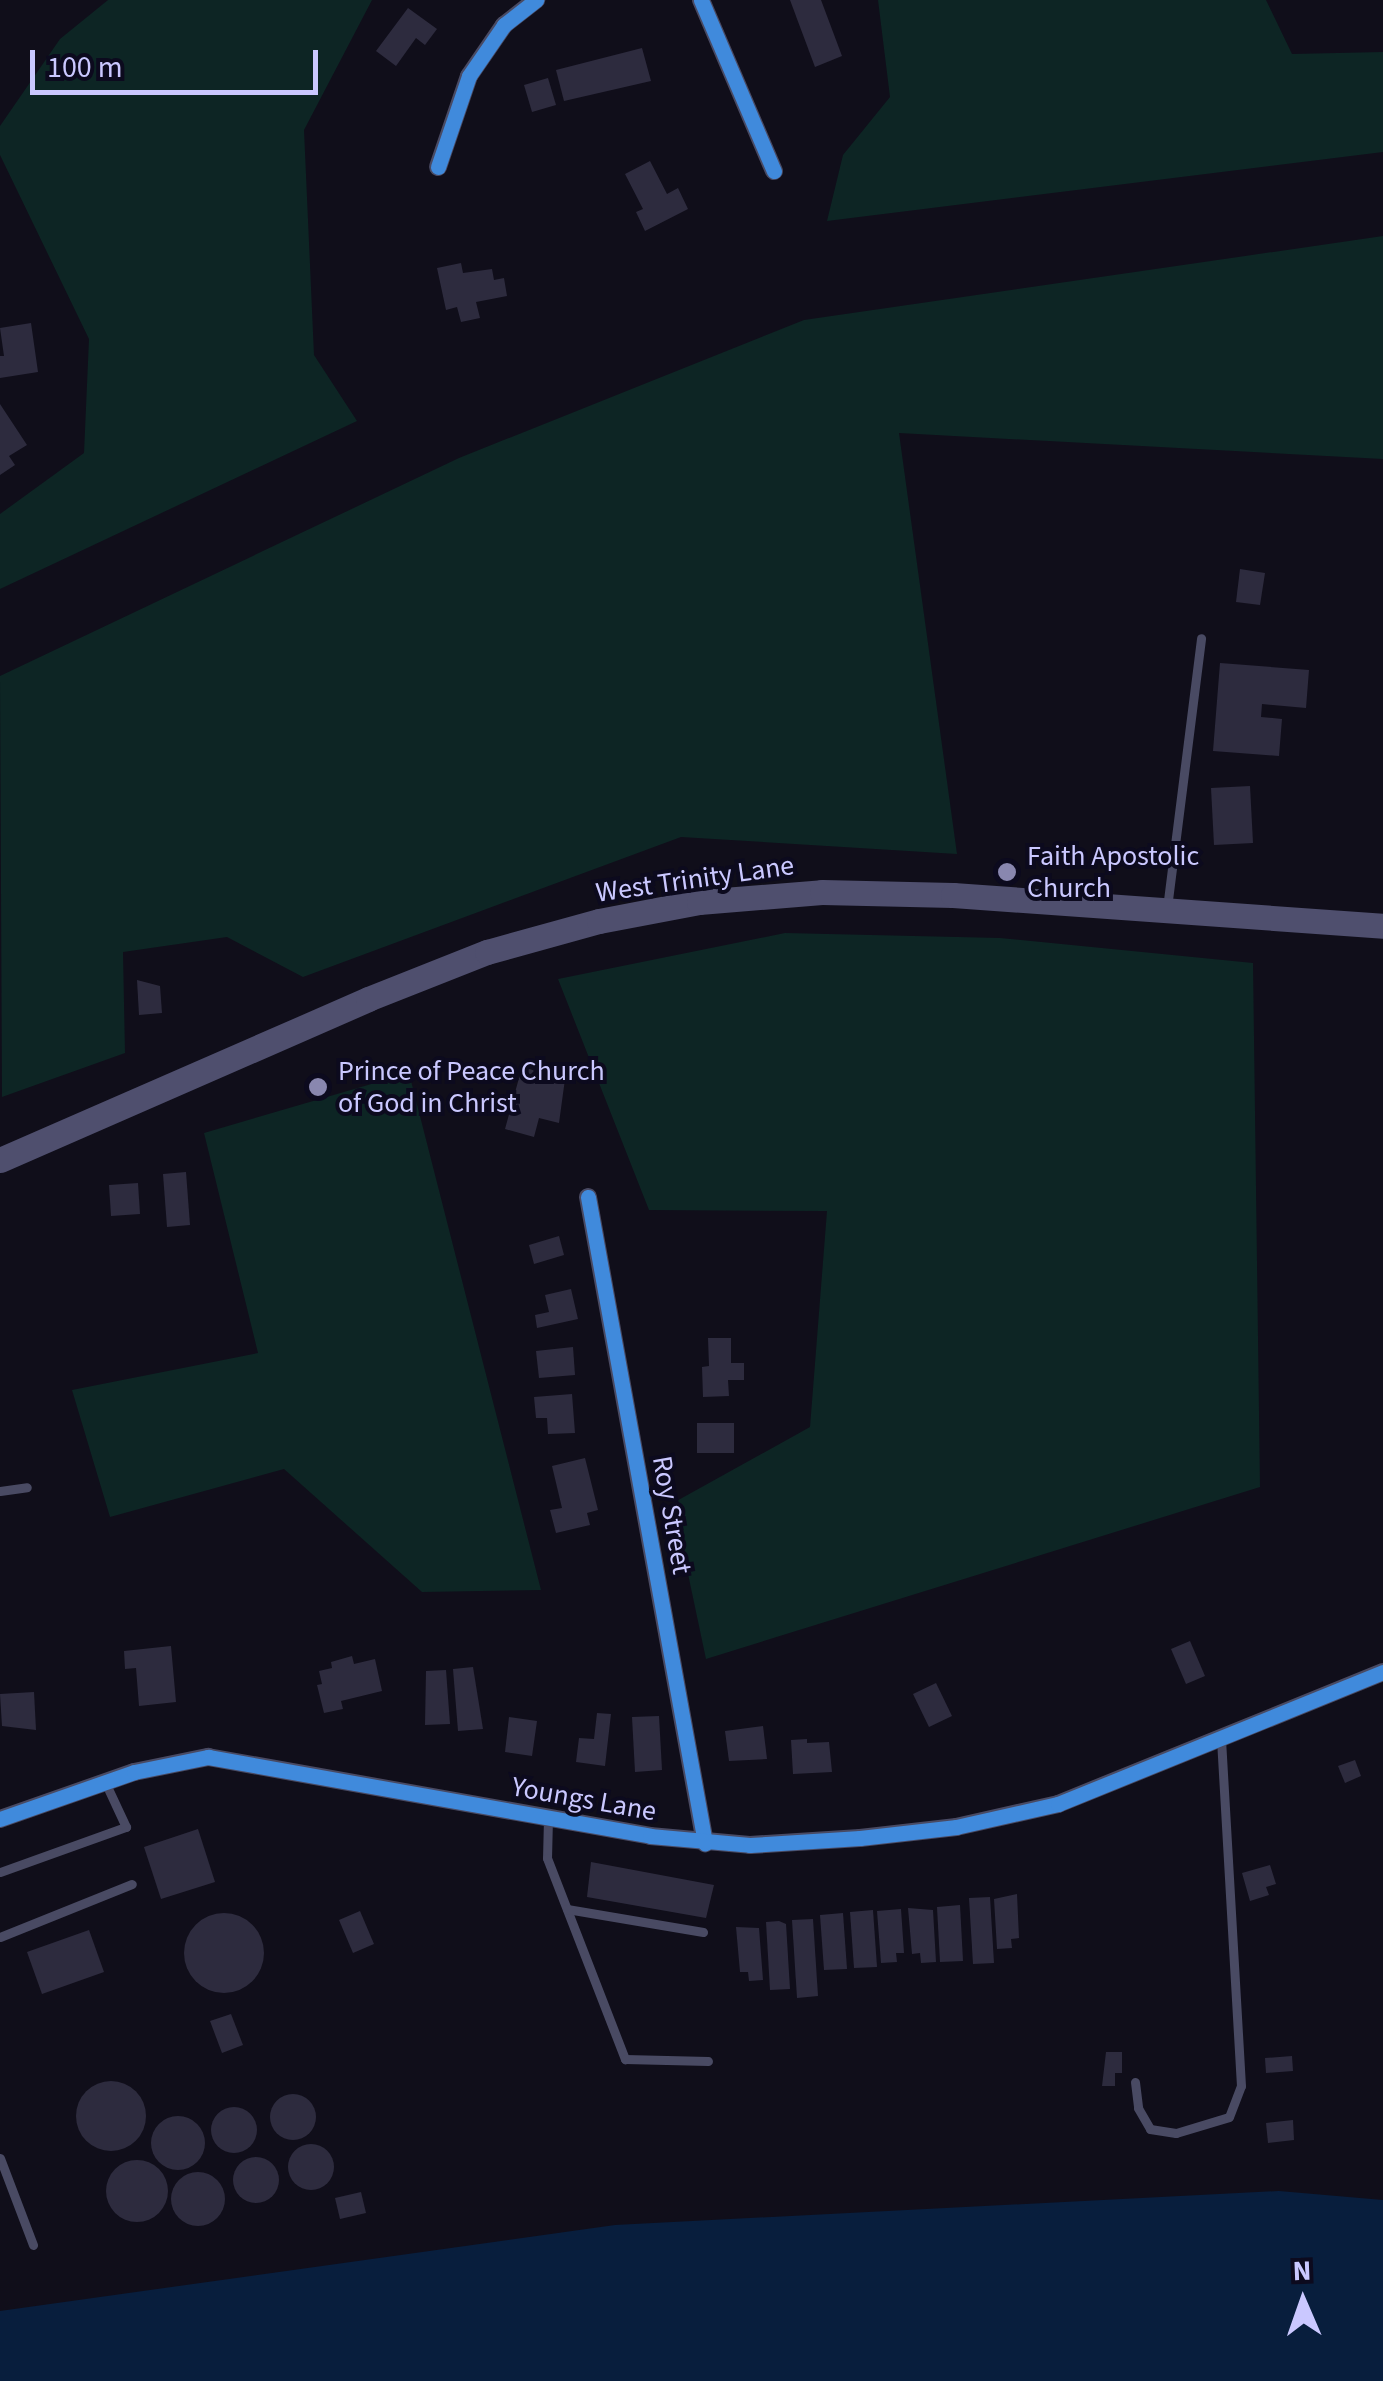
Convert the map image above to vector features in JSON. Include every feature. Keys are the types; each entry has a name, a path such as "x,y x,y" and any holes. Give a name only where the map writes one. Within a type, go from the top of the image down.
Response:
{"main road":[{"name":"West Trinity Lane","path":"0,1160 368,999 487,952 599,920 698,902 822,892 953,895 1383,926"}],"street":[{"path":"438,166 469,76 504,24 536,0"},
{"path":"701,0 774,171"},
{"name":"Roy Street","path":"588,1197 706,1843"},
{"name":"Youngs Lane","path":"0,1819 178,1761 218,1758 706,1843 793,1845 1013,1816 1088,1793 1383,1672"}],"lane":[{"path":"1167,911 1201,638"},
{"path":"0,1491 27,1487"},
{"path":"1136,2082 1138,2108 1150,2129 1176,2133 1213,2125 1229,2118 1237,2104 1241,2086 1221,1738"},
{"path":"0,1872 126,1827 105,1782"},
{"path":"548,1818 547,1858 625,2059 708,2060"},
{"path":"0,1937 132,1884"},
{"path":"567,1909 703,1932"},
{"path":"0,2158 33,2245"}],"green space":[{"path":"108,0 372,0 304,130 314,355 357,421 0,589 0,514 84,453 89,339 0,155 0,126 60,39"},
{"path":"878,0 1266,0 1292,54 1383,52 1383,152 827,221 843,155 890,97"},
{"path":"1383,236 1383,459 899,433 957,854 681,837 303,977 227,937 123,952 125,1053 2,1097 0,676 459,458 804,320"},
{"path":"785,933 1000,938 1253,963 1260,1487 706,1659 673,1503 810,1427 827,1211 649,1210 558,979"},
{"path":"409,1073 541,1590 422,1592 284,1469 110,1517 72,1390 258,1353 204,1133"}],"water":[{"path":"1279,2191 1383,2200 1383,2381 0,2381 0,2311 615,2225"}],"building":[{"path":"790,0 821,0 842,56 815,67"},
{"path":"408,8 437,29 425,45 416,38 396,66 376,51"},
{"path":"642,48 651,81 564,101 556,70"},
{"path":"548,78 556,105 532,112 524,85"},
{"path":"650,161 667,194 678,188 688,209 645,231 636,212 643,209 625,174"},
{"path":"461,263 463,273 492,269 494,280 504,278 507,296 476,302 480,318 461,322 457,307 446,310 437,268"},
{"path":"31,323 38,372 0,378 0,356 4,356 0,328"},
{"path":"0,404 27,445 9,456 15,465 0,475"},
{"path":"1240,569 1265,573 1260,605 1236,602"},
{"path":"1220,663 1309,670 1306,708 1262,704 1261,717 1282,719 1279,756 1213,751"},
{"path":"1250,786 1253,843 1214,845 1211,788"},
{"path":"137,980 160,986 162,1013 139,1015"},
{"path":"522,1067 565,1079 559,1123 539,1118 534,1137 505,1129"},
{"path":"186,1172 190,1225 167,1227 163,1174"},
{"path":"138,1183 140,1214 111,1216 109,1185"},
{"path":"559,1236 564,1255 534,1264 529,1245"},
{"path":"571,1289 578,1319 537,1328 535,1315 549,1312 545,1295"},
{"path":"708,1338 731,1338 731,1363 744,1363 744,1380 728,1380 729,1396 703,1397 702,1367 709,1366"},
{"path":"573,1347 575,1375 539,1378 536,1351"},
{"path":"572,1394 575,1433 548,1434 547,1418 536,1418 534,1397"},
{"path":"697,1423 734,1423 734,1453 697,1453"},
{"path":"585,1458 598,1510 587,1513 590,1525 556,1533 550,1510 562,1508 552,1466"},
{"path":"1190,1641 1205,1676 1186,1684 1171,1649"},
{"path":"171,1646 176,1702 139,1706 136,1668 125,1669 124,1651"},
{"path":"352,1656 354,1664 375,1659 382,1691 341,1701 343,1709 324,1713 317,1685 322,1684 319,1671 332,1668 331,1662"},
{"path":"473,1667 483,1729 458,1731 453,1669"},
{"path":"446,1670 450,1724 425,1725 426,1671"},
{"path":"936,1683 952,1716 929,1727 913,1694"},
{"path":"34,1692 36,1730 2,1726 0,1694"},
{"path":"597,1713 611,1714 605,1766 576,1762 579,1738 594,1739"},
{"path":"659,1716 662,1770 635,1772 632,1717"},
{"path":"509,1717 537,1721 532,1756 505,1752"},
{"path":"763,1726 767,1759 729,1761 725,1731"},
{"path":"807,1739 807,1743 829,1742 832,1772 793,1774 791,1740"},
{"path":"1355,1760 1361,1776 1345,1783 1338,1766"},
{"path":"198,1829 215,1882 161,1899 144,1847"},
{"path":"591,1862 714,1885 706,1918 587,1897"},
{"path":"1270,1865 1276,1884 1266,1887 1269,1895 1250,1901 1242,1873"},
{"path":"1017,1894 1019,1938 1011,1939 1012,1948 997,1949 994,1899"},
{"path":"990,1897 994,1963 973,1964 969,1898"},
{"path":"960,1905 963,1961 940,1962 937,1907"},
{"path":"908,1908 933,1910 936,1962 921,1963 920,1953 912,1954"},
{"path":"901,1909 904,1953 896,1953 897,1962 881,1963 877,1911"},
{"path":"873,1910 877,1967 854,1968 850,1912"},
{"path":"360,1911 374,1944 353,1953 339,1920"},
{"path":"224,1913 239,1916 252,1925 261,1938 261,1968 252,1981 239,1990 224,1993 209,1990 196,1981 187,1968 184,1953 187,1938 196,1925 209,1916"},
{"path":"843,1913 847,1969 824,1970 820,1915"},
{"path":"813,1919 818,1996 797,1998 792,1920"},
{"path":"766,1922 786,1924 790,1989 770,1990"},
{"path":"736,1927 759,1928 763,1980 749,1981 748,1972 740,1972"},
{"path":"89,1930 104,1972 42,1994 27,1952"},
{"path":"231,2014 243,2045 222,2053 210,2021"},
{"path":"1106,2052 1122,2052 1122,2073 1115,2073 1115,2086 1102,2086"},
{"path":"1292,2056 1293,2071 1266,2073 1265,2058"},
{"path":"111,2081 125,2083 136,2091 144,2102 144,2130 136,2141 125,2149 111,2151 97,2149 86,2141 78,2130 76,2116 78,2102 86,2091 97,2083"},
{"path":"293,2094 309,2101 316,2117 309,2133 293,2140 277,2133 270,2117 277,2101"},
{"path":"234,2107 250,2114 257,2130 250,2146 234,2153 218,2146 211,2130 218,2114"},
{"path":"178,2116 197,2124 205,2143 197,2162 178,2170 159,2162 151,2143 159,2124"},
{"path":"1293,2120 1294,2140 1268,2143 1266,2123"},
{"path":"311,2144 327,2151 334,2167 327,2183 311,2190 295,2183 288,2167 295,2151"},
{"path":"256,2157 272,2164 279,2180 272,2196 256,2203 240,2196 233,2180 240,2164"},
{"path":"137,2160 159,2169 168,2191 159,2213 137,2222 115,2213 106,2191 115,2169"},
{"path":"198,2172 217,2180 225,2199 217,2218 198,2226 179,2218 171,2199 179,2180"},
{"path":"361,2192 366,2213 340,2219 335,2198"}],"cycle path":[{"path":"438,167 469,76 504,25 536,0"},
{"path":"701,0 774,171"},
{"path":"588,1197 705,1843"},
{"path":"0,1819 134,1772 208,1757 650,1836 750,1845 860,1838 956,1827 1058,1804 1383,1672"}],"place":[{"name":"Faith Apostolic Church","path":"1007,872"},
{"name":"Prince of Peace Church of God in Christ","path":"318,1087"}]}
